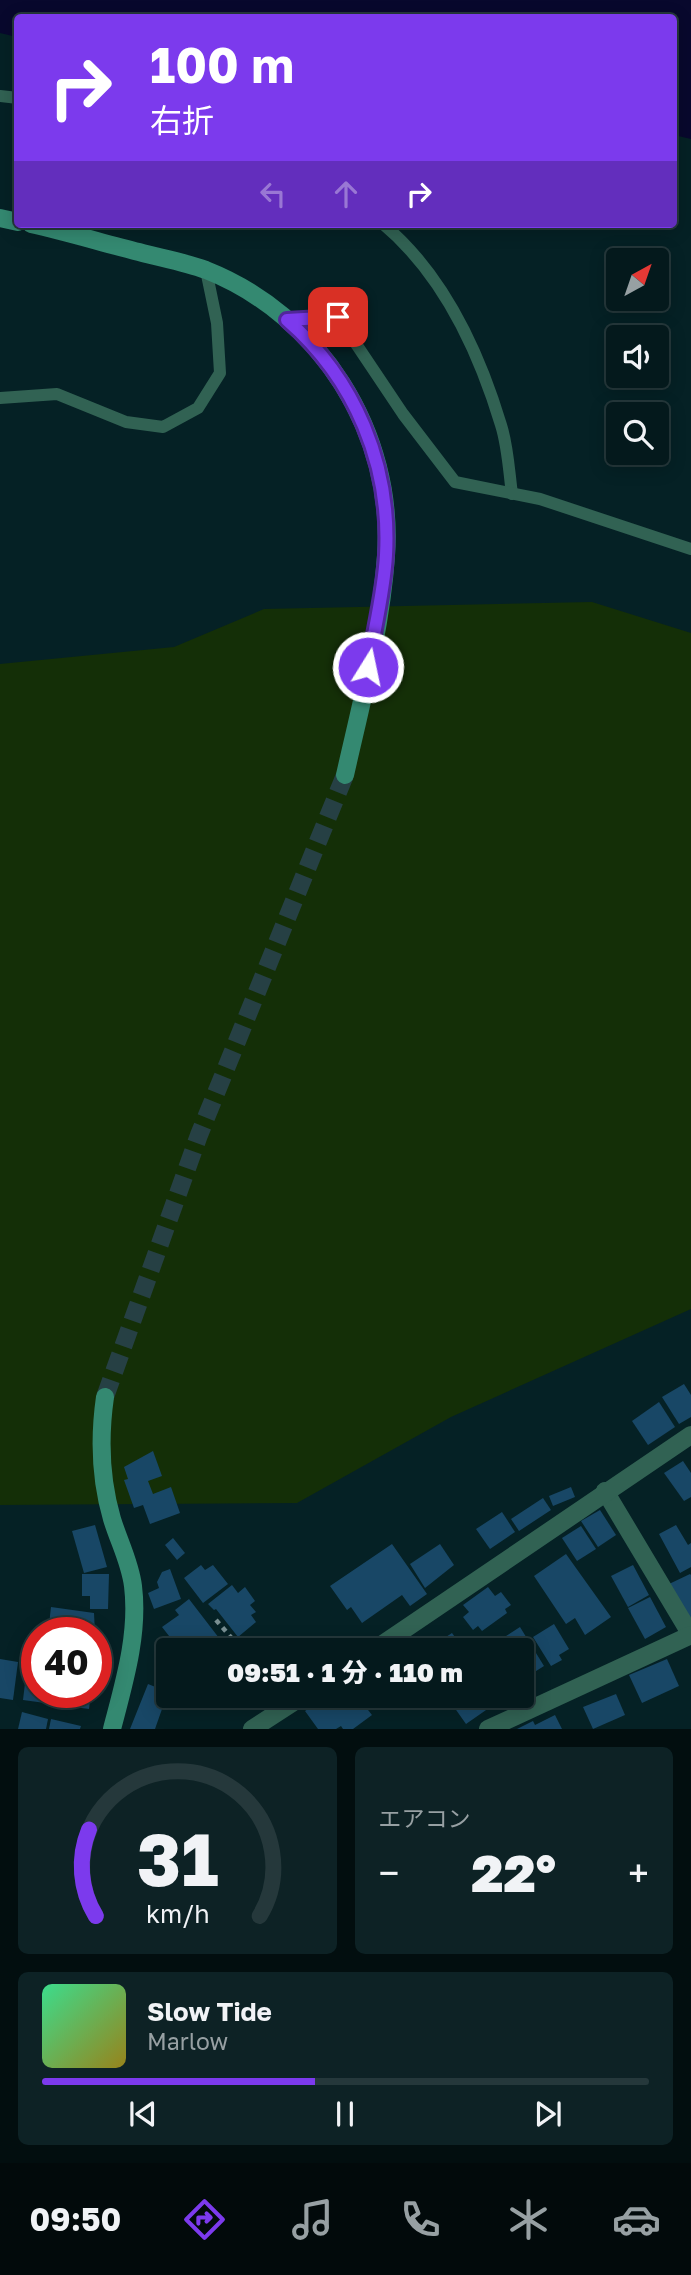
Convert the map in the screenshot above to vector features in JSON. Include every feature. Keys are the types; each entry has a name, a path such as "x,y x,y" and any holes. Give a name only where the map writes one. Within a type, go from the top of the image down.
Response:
{"street":[{"path":"46,228 206,270 270,304 313,342 343,382 364,422 377,465 385,512 386,554 382,588 345,775"},
{"path":"105,1397 100,1436 102,1476 112,1522 124,1546 135,1608 128,1668 112,1729"},
{"path":"392,1638 691,1435"},
{"path":"488,1729 691,1635 606,1491"},
{"path":"252,1729 284,1708"}],"lane":[{"path":"388,228 409,246 462,324 502,427 512,495"},
{"path":"0,398 57,394 126,422 163,427 198,408 220,373 217,323 206,270"},
{"path":"287,320 338,317 403,414 455,482 540,499 691,549"}],"path":[{"path":"216,1620 232,1638"}],"green space":[{"path":"592,602 691,633 691,1309 451,1417 297,1503 0,1505 0,664 174,647 264,609"}],"shaded area":[{"path":"0,0 691,0 691,139 677,136 677,14 14,14 14,36 0,33"}],"building":[{"path":"684,1384 691,1395 691,1417 679,1424 662,1397"},
{"path":"659,1402 675,1427 648,1445 632,1421"},
{"path":"153,1451 162,1476 148,1481 153,1494 171,1487 180,1513 150,1524 143,1505 134,1508 124,1480 128,1479 124,1467"},
{"path":"683,1461 691,1473 691,1497 684,1501 664,1473"},
{"path":"571,1487 575,1497 553,1506 549,1496"},
{"path":"543,1498 551,1510 519,1531 511,1519"},
{"path":"600,1510 616,1535 598,1547 581,1521"},
{"path":"502,1512 515,1532 490,1549 476,1529"},
{"path":"95,1525 107,1567 84,1573 72,1531"},
{"path":"676,1525 688,1545 691,1543 691,1567 680,1573 659,1534"},
{"path":"581,1526 596,1549 577,1561 562,1538"},
{"path":"173,1538 185,1553 177,1560 165,1545"},
{"path":"392,1544 427,1594 410,1606 402,1595 362,1623 351,1607 347,1610 330,1586"},
{"path":"440,1544 454,1565 425,1588 410,1564"},
{"path":"566,1554 611,1617 585,1635 575,1618 566,1624 534,1576"},
{"path":"201,1565 205,1570 213,1565 228,1584 203,1603 184,1578"},
{"path":"633,1565 649,1595 628,1607 611,1576"},
{"path":"170,1569 181,1599 154,1609 148,1593 159,1588 157,1582 162,1572"},
{"path":"82,1574 109,1574 108,1609 90,1609 90,1596 82,1596"},
{"path":"691,1575 691,1620 669,1584"},
{"path":"232,1585 238,1593 245,1587 255,1601 250,1605 256,1612 251,1615 256,1622 238,1637 216,1609 208,1604"},
{"path":"488,1587 495,1596 501,1592 511,1605 505,1609 507,1613 482,1631 478,1626 473,1630 463,1617 469,1612 463,1605"},
{"path":"650,1597 666,1627 645,1639 628,1608"},
{"path":"189,1599 219,1638 171,1638 162,1627 179,1615 175,1610"},
{"path":"51,1607 94,1613 94,1617 50,1617"},
{"path":"554,1624 569,1649 559,1655 562,1660 551,1666 533,1637"},
{"path":"520,1627 527,1638 503,1638"},
{"path":"534,1650 544,1666 534,1672"},
{"path":"0,1659 18,1662 13,1700 0,1698"},
{"path":"667,1659 679,1686 642,1703 629,1675"},
{"path":"148,1684 156,1687 156,1708 162,1708 155,1729 130,1729"},
{"path":"616,1694 625,1715 593,1729 583,1707"},
{"path":"309,1708 366,1708 372,1715 353,1729 343,1729 341,1726 336,1729 318,1729 305,1711"},
{"path":"455,1708 489,1708 466,1724"},
{"path":"22,1712 48,1719 46,1729 18,1729"},
{"path":"555,1715 562,1729 517,1729 533,1721 535,1725"},
{"path":"51,1719 81,1726 80,1729 49,1729"}],"tunnel":[{"path":"105,1397 199,1135 345,775"}],"route":[{"path":"338,317 287,320 313,342 343,382 364,422 377,465 385,512 386,554 368,667"}]}
